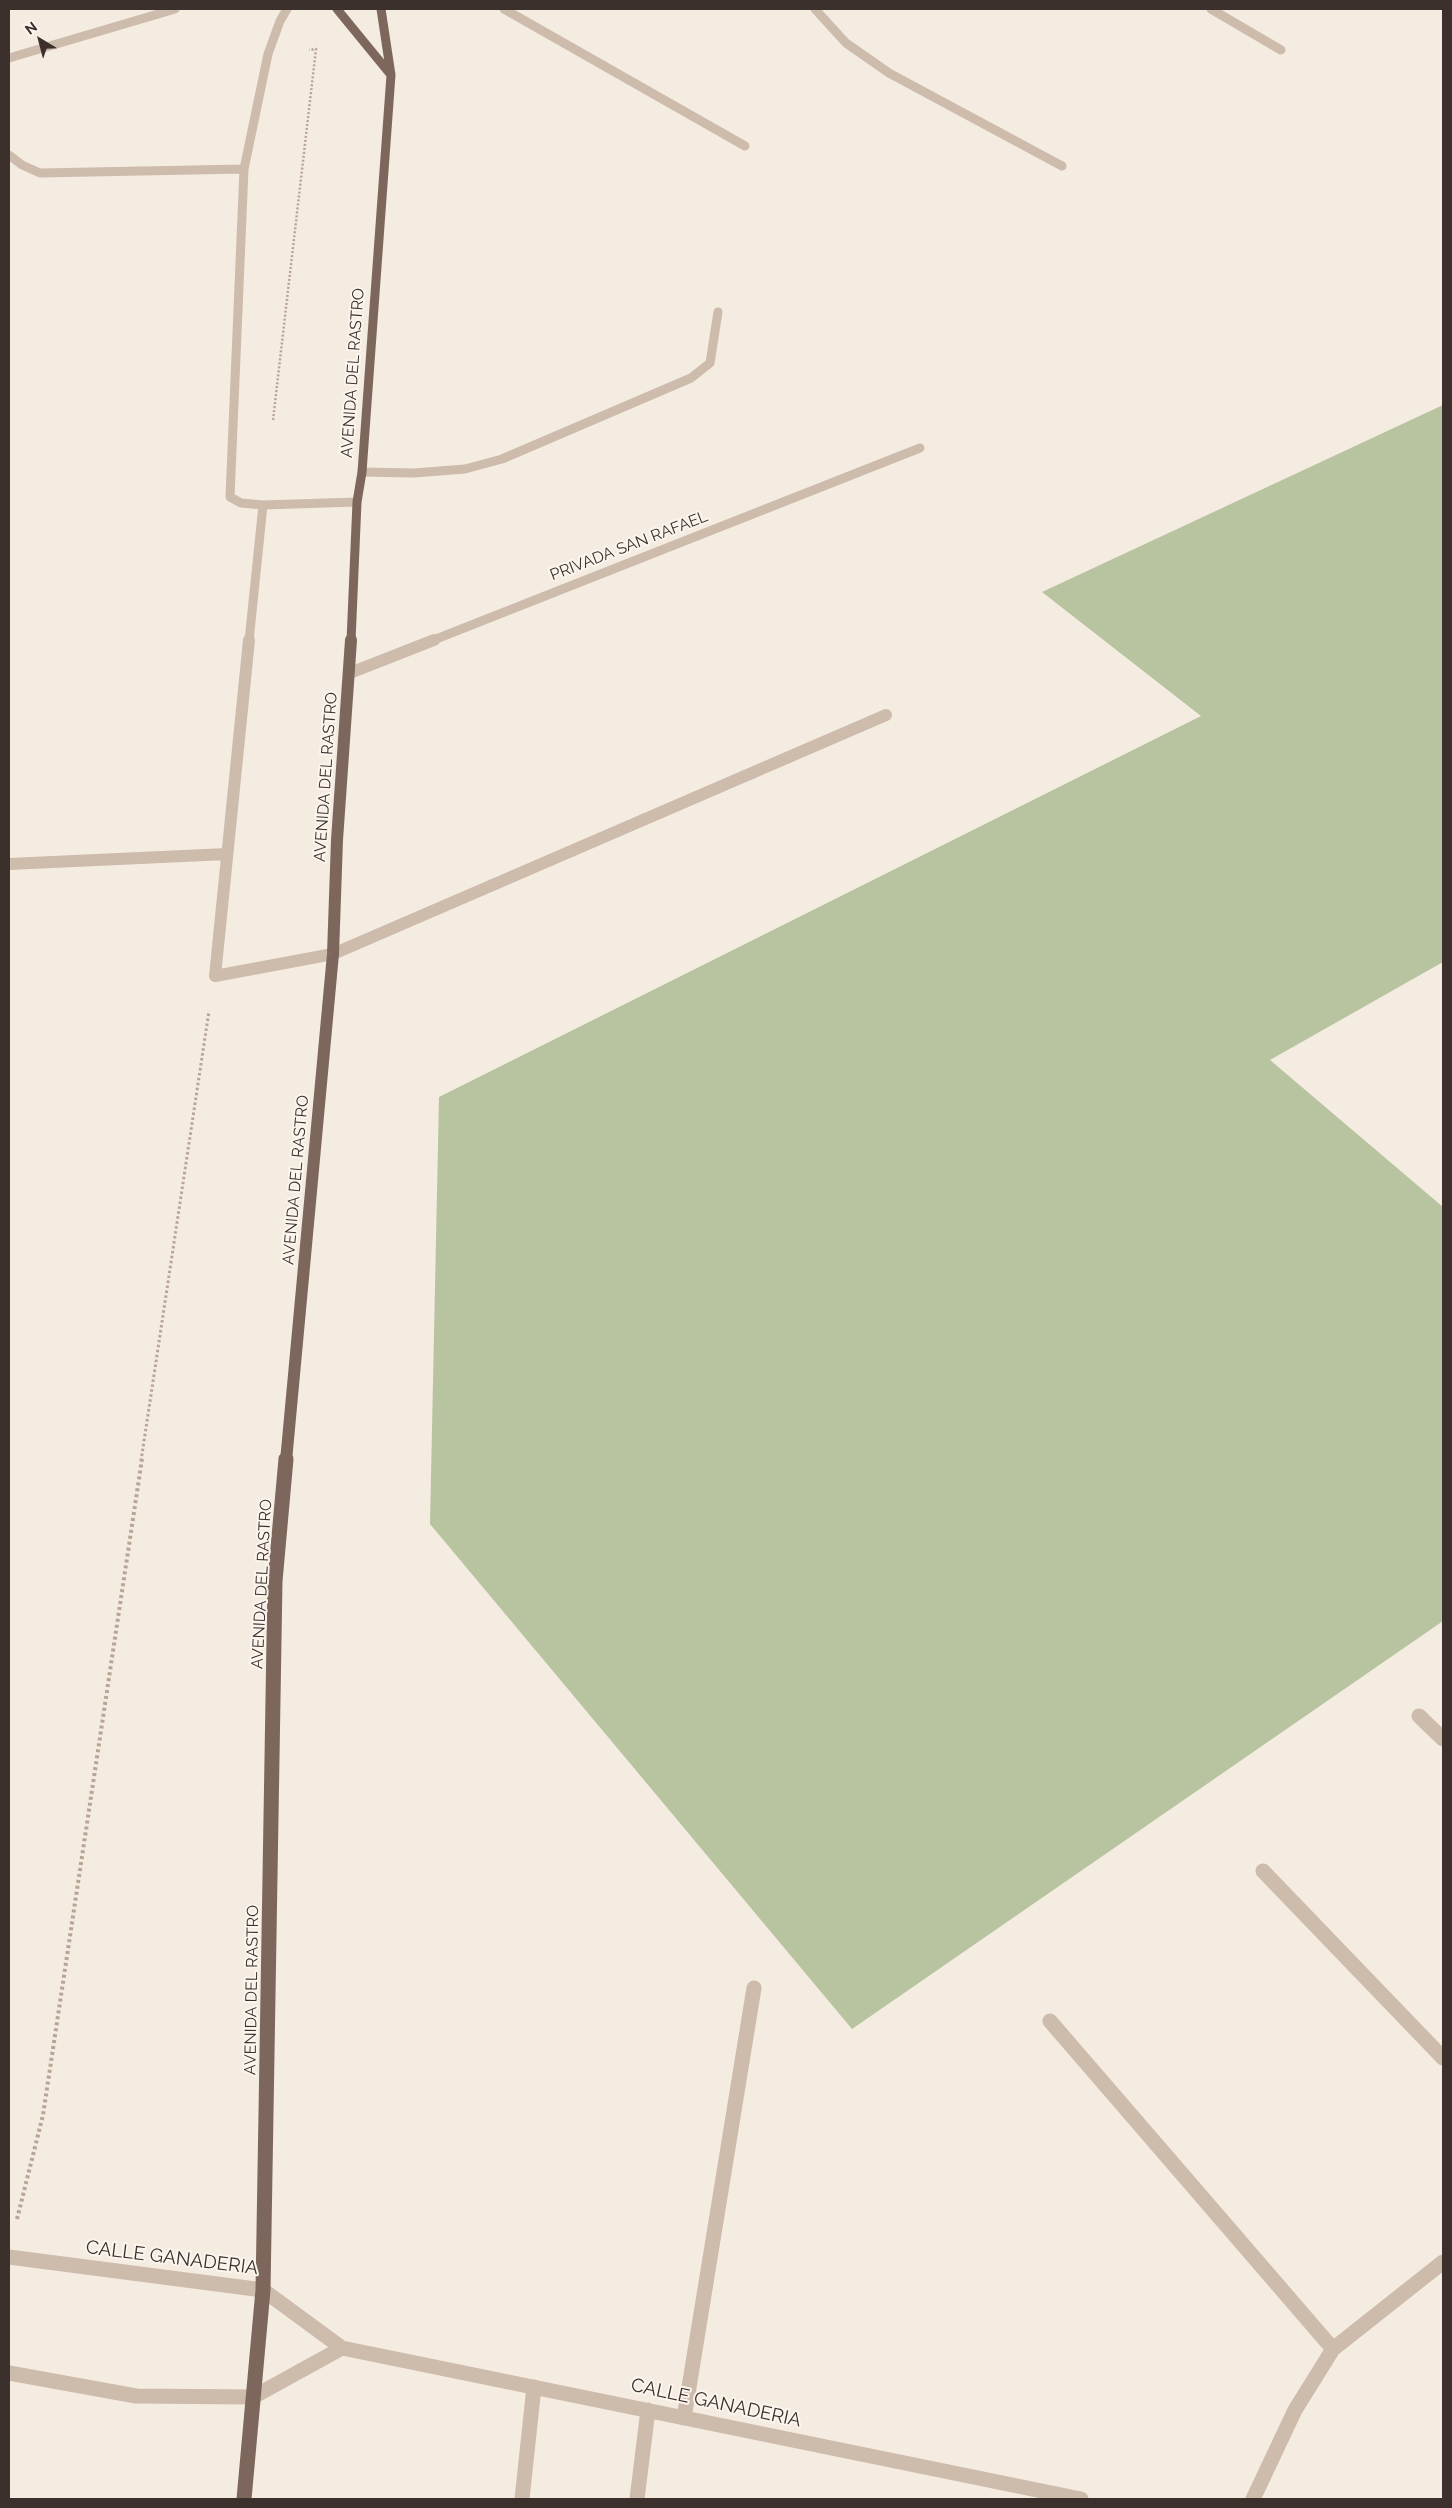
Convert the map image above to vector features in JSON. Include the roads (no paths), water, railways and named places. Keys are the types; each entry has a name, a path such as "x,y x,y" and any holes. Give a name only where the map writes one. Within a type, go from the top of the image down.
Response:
{"main road":[{"path":"337,9 391,75"},
{"name":"AVENIDA DEL RASTRO","path":"244,2499 263,2290 275,1581 333,954 337,840 350,673 357,502 362,472 391,75 381,9"}],"street":[{"path":"9,58 175,9"},
{"path":"287,9 268,54 244,169 230,497 241,503 263,505 357,502"},
{"path":"504,9 745,146"},
{"path":"815,9 846,43 889,73 1062,166"},
{"path":"1211,9 1280,50"},
{"path":"9,155 22,166 40,173 244,169"},
{"path":"362,472 414,473 465,469 502,459 691,378 710,363 718,312"},
{"name":"PRIVADA SAN RAFAEL","path":"350,673 920,448"},
{"path":"263,505 215,976 333,954 886,715"},
{"path":"9,864 227,854"},
{"path":"1419,1716 1443,1739"},
{"path":"1263,1871 1443,2058"},
{"path":"684,2418 754,1988"},
{"path":"1050,2021 1333,2349"},
{"name":"CALLE GANADERIA","path":"9,2257 263,2290 342,2348 1081,2499"},
{"path":"1253,2499 1295,2410 1333,2349 1443,2262"},
{"path":"9,2373 136,2396 253,2397 342,2348"},
{"path":"522,2499 534,2387"},
{"path":"637,2499 648,2410"}]}
